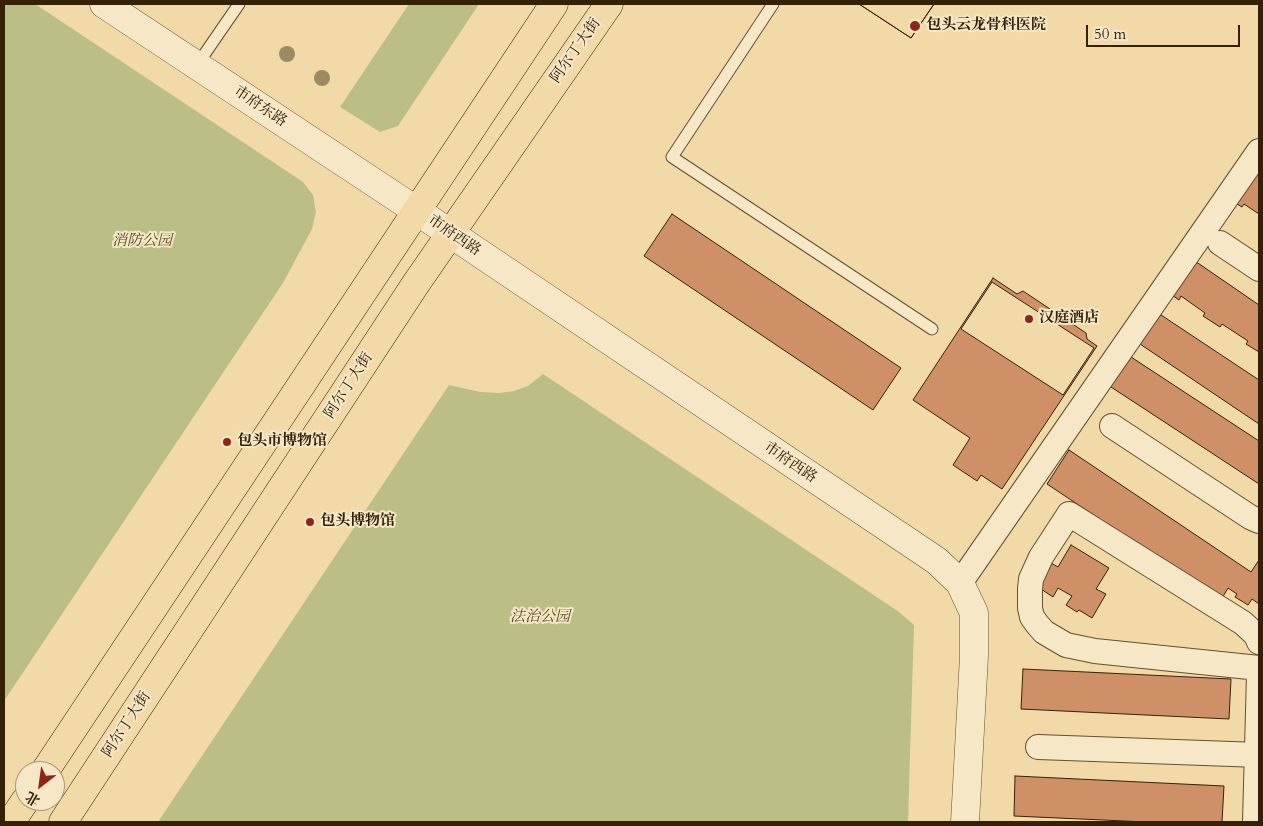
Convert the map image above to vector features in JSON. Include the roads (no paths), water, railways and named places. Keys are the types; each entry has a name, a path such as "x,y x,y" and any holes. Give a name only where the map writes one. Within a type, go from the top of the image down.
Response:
{"main road":[{"path":"52,761 554,4"},
{"name":"阿尔丁大街","path":"63,822 450,234 609,4"},
{"path":"11,822 19,811"}],"street":[{"name":"市府东路","path":"104,4 416,211"},
{"path":"960,583 1259,150"},
{"name":"市府西路","path":"416,211 937,561 960,583 974,613 974,656 965,822"},
{"path":"1220,243 1259,269"},
{"path":"1112,426 1250,517 1259,521"},
{"path":"1259,642 1256,635 1243,623 1069,514 1041,557 1032,579 1030,608 1032,617 1044,632 1066,645 1094,651 1259,668"},
{"path":"1255,822 1259,674"},
{"path":"1038,747 1258,755"}],"lane":[{"path":"197,65 239,4"},
{"path":"773,4 672,157 932,330"}],"place":[{"name":"包头云龙骨科医院","path":"915,26"},
{"name":"汉庭酒店","path":"1029,319"},
{"name":"包头市博物馆","path":"227,442"},
{"name":"包头博物馆","path":"310,522"}],"park label":[{"name":"消防公园","path":"142,242"},
{"name":"法治公园","path":"540,618"}]}
